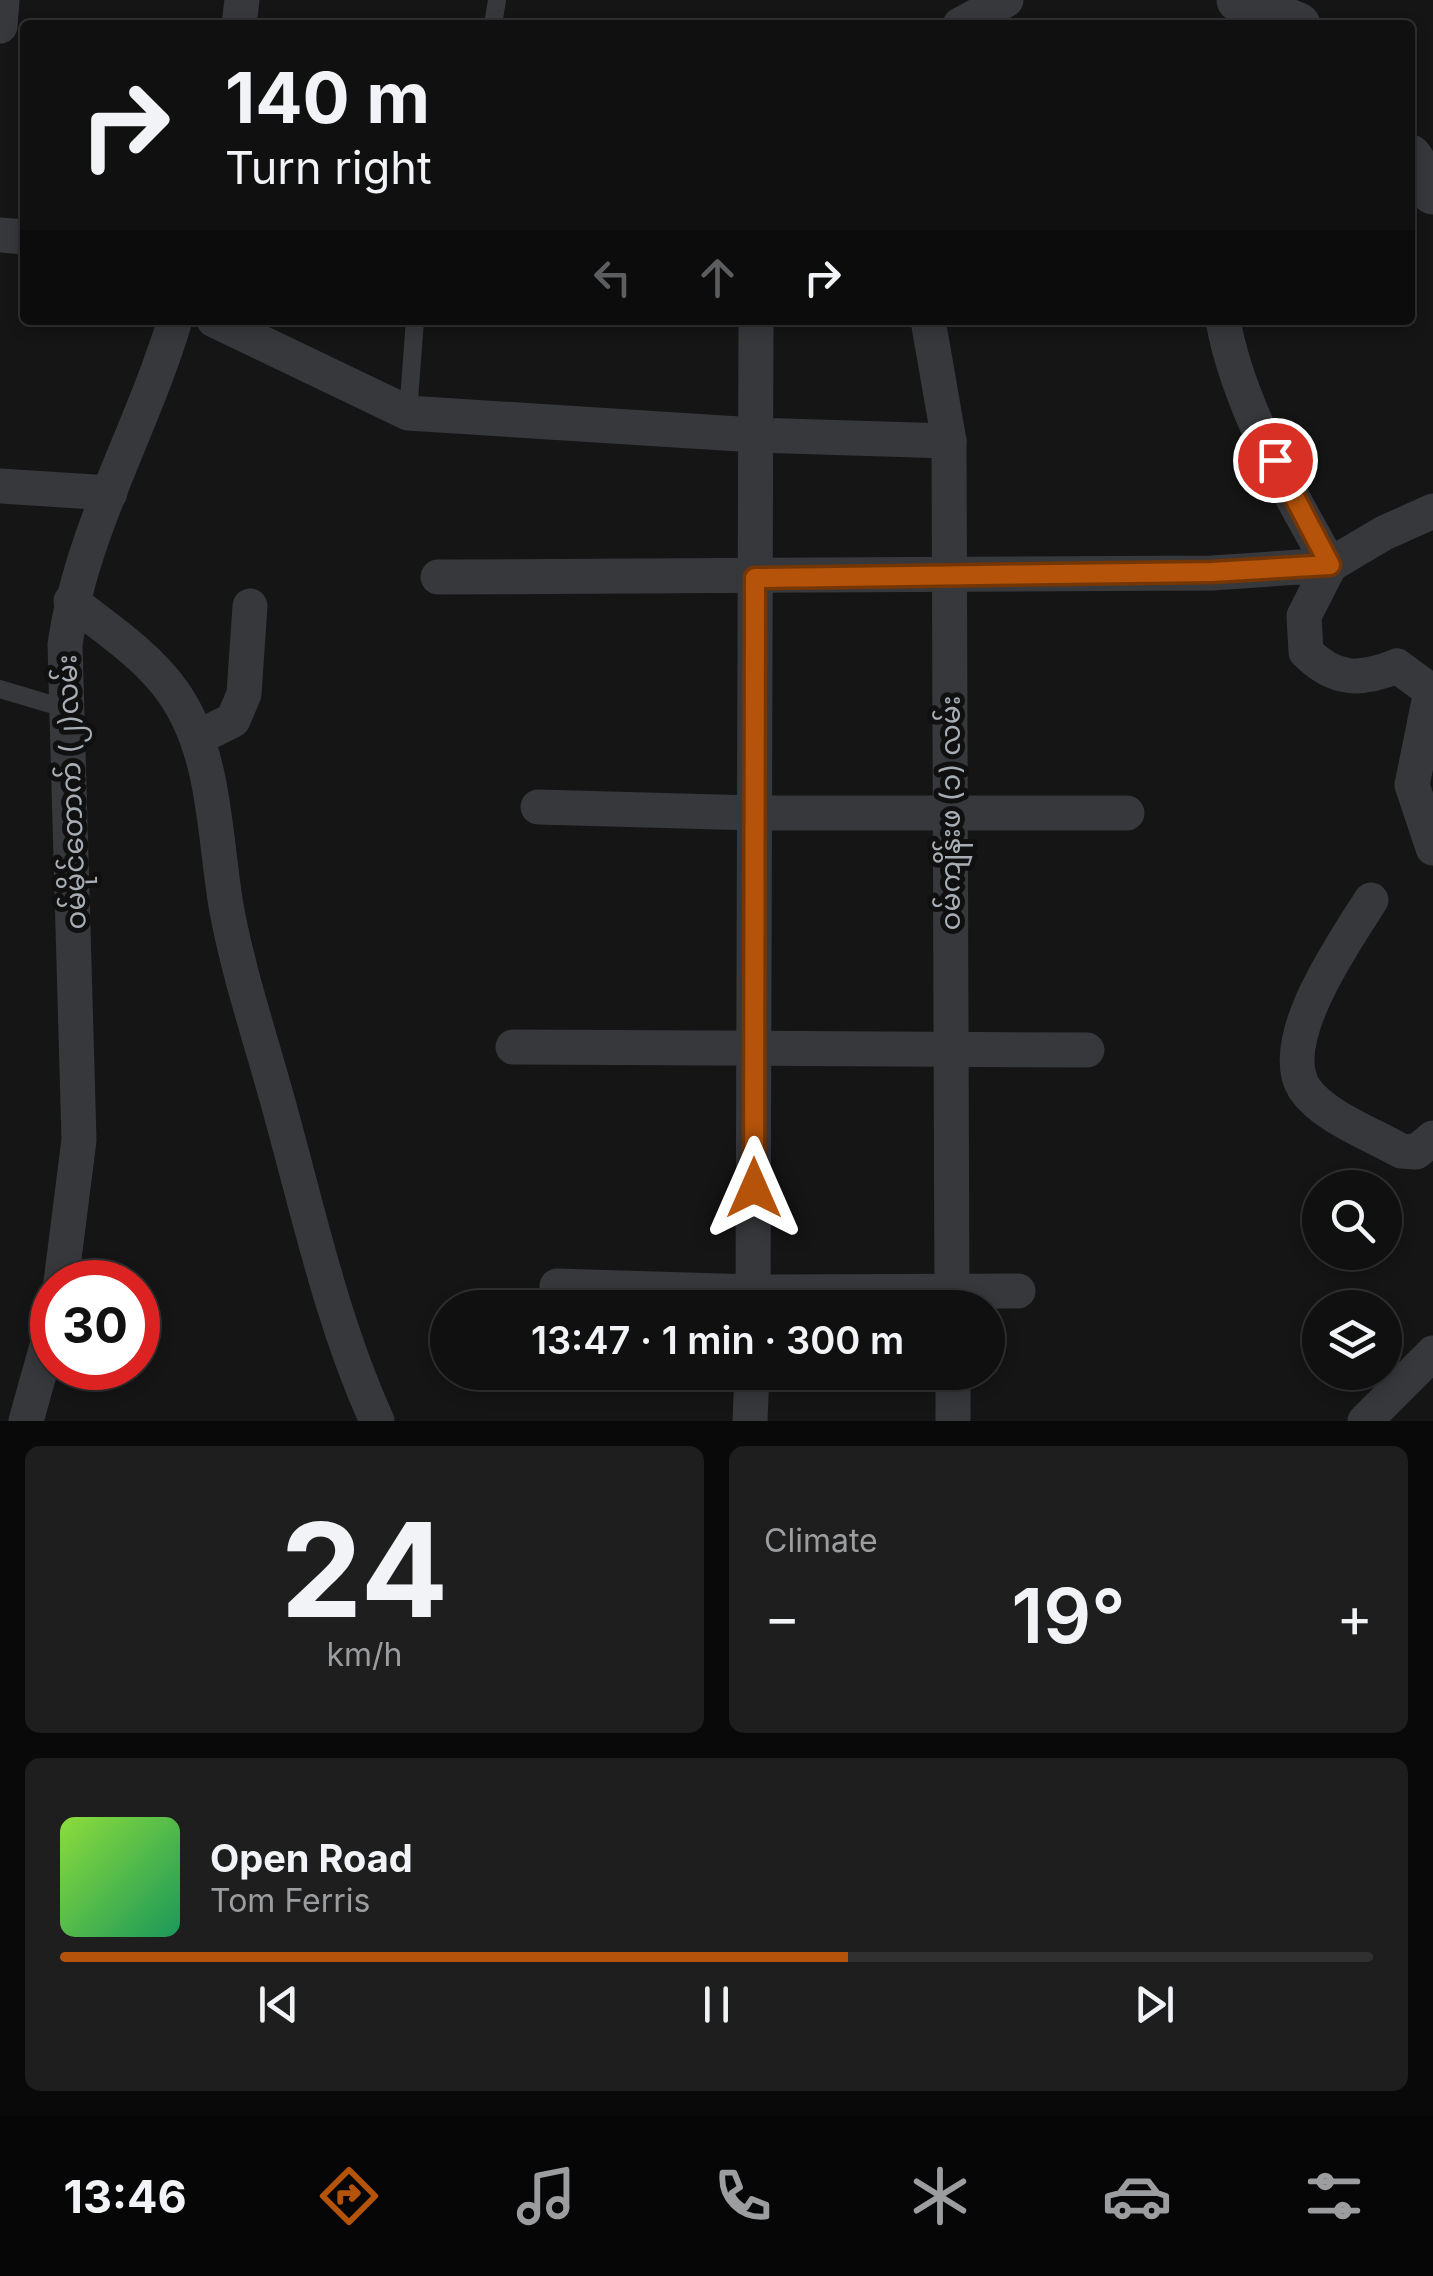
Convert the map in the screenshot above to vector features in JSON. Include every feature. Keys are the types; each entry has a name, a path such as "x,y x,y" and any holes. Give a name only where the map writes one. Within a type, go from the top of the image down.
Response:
{"street":[{"path":"0,26 2,0"},
{"path":"969,20 1006,0"},
{"path":"1246,7 1284,20"},
{"path":"1415,165 1433,192"},
{"name":"ဝမ်မိုင်တောက် (၂)လမ်း","path":"64,1260 80,1140 65,645 71,601 156,382 173,325"},
{"path":"224,325 408,413 755,434 949,440"},
{"path":"753,1290 756,325"},
{"name":"ဝမ်ကျိန်းဖ (၁) လမ်း","path":"929,325 949,440 952,1290"},
{"path":"1224,325 1228,350 1291,496 1330,565"},
{"path":"0,486 110,493"},
{"path":"438,577 755,578 1212,572 1330,565 1384,532 1433,511"},
{"path":"1330,565 1304,616 1306,652 1328,674 1367,678 1397,666 1432,690 1412,785 1433,848"},
{"path":"71,601 120,638 173,692 196,738 209,785 228,914 321,1262 355,1373 377,1421"},
{"path":"196,738 233,720 244,694 250,606"},
{"path":"538,807 754,813 1127,814"},
{"path":"1371,900 1323,976 1294,1059 1304,1088 1320,1104 1400,1151 1416,1152 1433,1138"},
{"path":"513,1047 1087,1050"},
{"path":"557,1286 613,1290"},
{"path":"1005,1293 1018,1291"},
{"path":"1365,1421 1433,1353"},
{"path":"26,1421 35,1390"},
{"path":"750,1421 751,1390"},
{"path":"953,1390 953,1421"}],"lane":[{"path":"408,413 415,325"},
{"path":"0,689 67,709"}],"route":[{"path":"754,1188 755,578 1212,572 1330,565 1275,460"}]}
